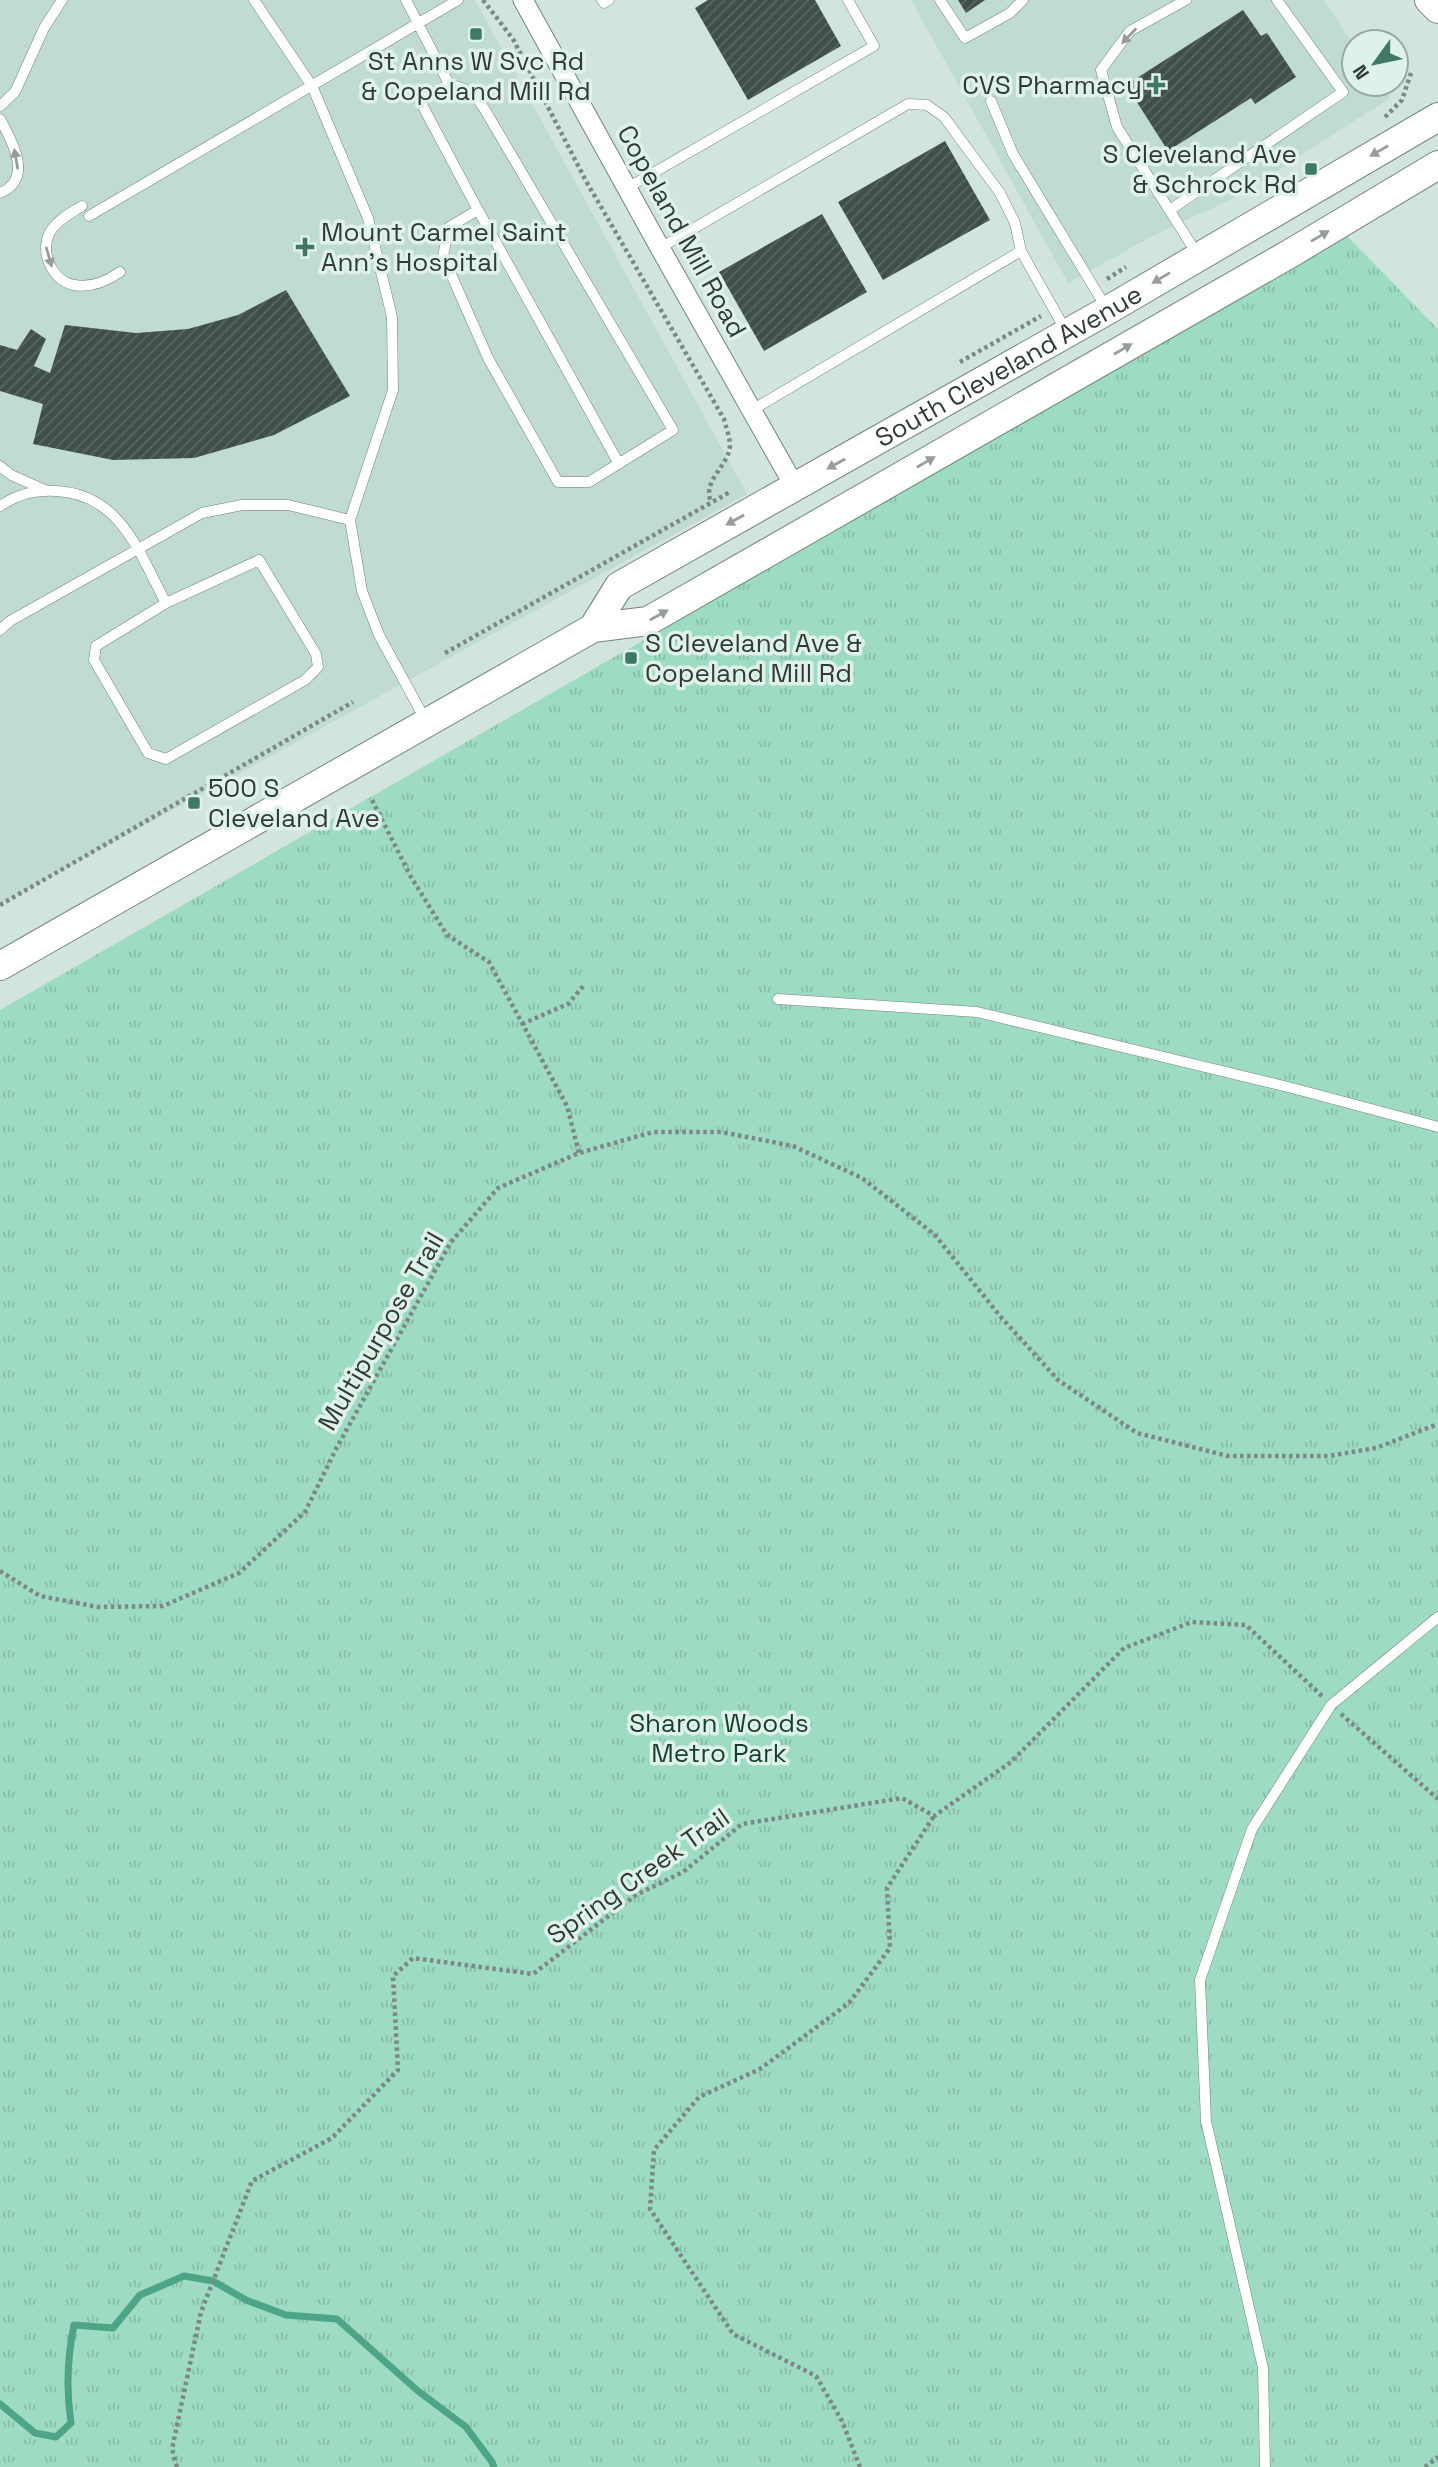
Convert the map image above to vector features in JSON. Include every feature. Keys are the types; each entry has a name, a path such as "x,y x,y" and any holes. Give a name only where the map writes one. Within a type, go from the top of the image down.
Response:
{"main road":[{"path":"1429,0 1438,9"},
{"name":"South Cleveland Avenue","path":"593,628 619,586 795,487 1060,320 1101,298 1198,256 1438,117"},
{"name":"South Cleveland Avenue","path":"0,966 593,628 648,621 1291,253 1438,165"}],"street":[{"name":"Copeland Mill Road","path":"523,0 795,487"}],"lane":[{"path":"0,106 15,92 44,28 62,0"},
{"path":"254,0 312,86 368,218 392,317 393,390 350,520 362,591 379,635 427,722"},
{"path":"406,0 449,84 473,92 485,110 673,430 589,482 558,482 488,358 443,256 449,228 478,211"},
{"path":"89,216 458,0"},
{"path":"602,0 604,3 609,0"},
{"path":"627,188 874,46 848,0"},
{"path":"940,0 965,38 1010,13 1023,0"},
{"path":"1186,0 1130,32 1101,70 1117,127 1198,256"},
{"path":"1170,210 1343,92 1277,0"},
{"path":"449,84 420,101 619,464"},
{"path":"991,101 1013,153 1101,298"},
{"path":"660,248 908,104 928,105 944,117 1000,193 1015,223 1021,251 1060,320"},
{"path":"0,119 12,141 19,166 12,185 0,193"},
{"path":"82,206 63,217 51,230 46,242 46,254 54,271 73,285 98,284 120,272"},
{"path":"752,410 1021,251"},
{"path":"0,466 11,475 46,490"},
{"path":"0,506 17,495 46,490 70,491 93,498 110,509 137,549 166,603"},
{"path":"0,630 10,621 202,513 242,505 288,505 350,520"},
{"path":"258,560 316,654 318,667 305,680 166,758 148,753 94,660 96,646 166,603 258,560"},
{"path":"778,999 977,1012 1279,1085 1438,1127"},
{"path":"1265,2467 1263,2368 1206,2121 1200,1980 1252,1829 1331,1705 1438,1617"}],"path":[{"path":"483,0 513,39 586,181 724,419 730,449 712,480 708,494 711,502"},
{"path":"1381,121 1402,100 1411,73"},
{"path":"1101,298 1128,267"},
{"path":"959,363 1060,320"},
{"path":"444,653 735,489"},
{"path":"0,905 353,702"},
{"path":"372,800 431,912 447,934 489,962 567,1106 579,1153"},
{"path":"522,1024 568,1004 585,984"},
{"name":"Multipurpose Trail","path":"0,1571 40,1596 98,1607 163,1606 239,1573 305,1512 337,1447 451,1242 498,1188 579,1153 653,1132 721,1132 793,1146 862,1178 934,1236 1058,1380 1137,1433 1228,1456 1328,1457 1376,1448 1438,1424"},
{"path":"860,2467 842,2421 816,2376 733,2334 650,2209 654,2150 699,2097 760,2069 849,2003 890,1948 887,1888 934,1816 1011,1762 1124,1648 1192,1622 1246,1625 1331,1705 1438,1799"},
{"name":"Spring Creek Trail","path":"177,2467 172,2449 201,2312 252,2181 332,2138 398,2070 393,1976 413,1958 533,1974 636,1895 683,1872 741,1824 902,1798 934,1816"},
{"path":"1425,2467 1438,2457"}],"shaded area":[{"name":"Mount Carmel Saint Ann's Hospital","path":"0,0 475,0 747,494 0,905"},
{"path":"911,0 1324,0 1343,28 1340,28 1340,98 1390,98 1240,195 1151,237 1068,283"}],"green space":[{"name":"Sharon Woods Metro Park","path":"1347,236 1438,329 1438,2467 0,2467 0,1010"}],"building":[{"path":"708,0 815,0 841,46 748,100 695,8"},
{"path":"958,0 985,0 966,13"},
{"name":"CVS Pharmacy","path":"1243,10 1261,36 1267,33 1296,77 1255,104 1251,98 1168,151 1126,85"},
{"path":"945,141 990,220 883,280 838,202"},
{"path":"822,214 867,292 764,351 719,272"},
{"path":"286,290 350,396 274,435 194,458 113,460 33,444 43,404 0,391 0,345 17,350 31,329 46,339 34,366 50,373 65,325 136,333 188,329 238,315"}],"waterway":[{"path":"0,2404 35,2433 56,2437 71,2423 68,2374 74,2325 113,2328 140,2295 184,2276 213,2281 246,2300 286,2315 337,2319 418,2391 466,2427 494,2467"}],"place":[{"name":"St Anns W Svc Rd & Copeland Mill Rd","path":"476,34"},
{"name":"CVS Pharmacy","path":"1156,85"},
{"name":"S Cleveland Ave & Schrock Rd","path":"1311,169"},
{"name":"Mount Carmel Saint Ann's Hospital","path":"305,247"},
{"name":"S Cleveland Ave & Copeland Mill Rd","path":"631,658"},
{"name":"500 S Cleveland Ave","path":"194,803"}]}
